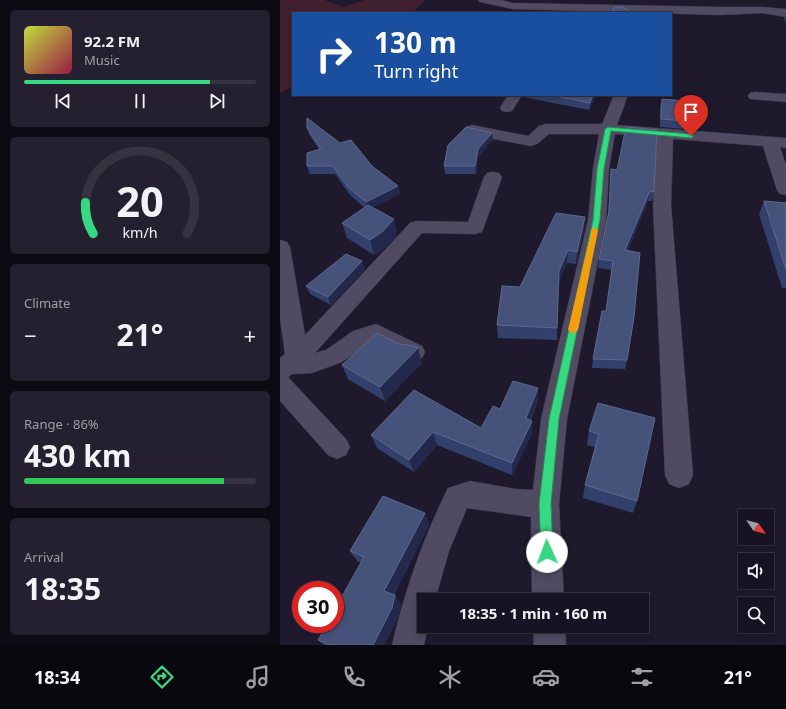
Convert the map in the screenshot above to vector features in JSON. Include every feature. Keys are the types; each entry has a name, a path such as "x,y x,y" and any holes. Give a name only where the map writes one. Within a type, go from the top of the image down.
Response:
{"street":[{"path":"484,0 514,6 645,11 674,5 762,10 786,13"},
{"path":"548,593 545,504 554,419 597,220 601,169 608,129 618,96"},
{"path":"755,96 786,98"},
{"path":"472,130 531,141 545,129 608,129 665,135 778,143 786,190"},
{"path":"665,135 662,205 679,475"},
{"path":"286,369 417,227 475,228 493,177"},
{"path":"280,247 286,369 337,447"},
{"path":"286,369 312,364 334,356 362,336 376,333 414,352"},
{"path":"408,645 418,599 439,535 458,497 470,494 515,502 545,504"},
{"path":"549,633 550,645"}],"shaded area":[{"path":"280,0 324,0 343,7 365,0 425,0 413,12 292,12 292,87 280,93"}],"building":[{"path":"615,7 622,7 628,10 627,12 612,12"},
{"path":"556,96 593,96 590,103"},
{"path":"662,99 686,101 686,121 661,119"},
{"path":"307,118 340,143 351,140 372,166 398,186 366,202 348,187 333,166 307,166 307,153 321,149 307,128"},
{"path":"466,127 492,133 478,149 475,166 444,166 448,145"},
{"path":"626,127 657,130 654,192 650,191 625,250 640,253 634,317 627,360 593,359 602,311 606,311 613,261 599,259 609,211 611,169 617,170"},
{"path":"764,201 786,203 786,269"},
{"path":"368,205 394,219 382,232 370,240 342,223"},
{"path":"556,213 585,217 577,252 568,250 559,271 557,328 497,325 502,286 520,287"},
{"path":"346,254 362,261 328,297 306,286"},
{"path":"377,333 399,344 418,348 380,387 342,365"},
{"path":"513,381 538,388 526,418 532,421 512,463 433,432 409,460 371,435 414,390 481,428 493,406 500,409"},
{"path":"598,403 655,418 637,501 585,485 599,434 589,431"},
{"path":"383,496 425,513 384,591 395,595 392,608 373,645 330,645 318,640 322,633 344,633 344,593 364,557 350,551"}],"slow traffic":[{"path":"573,330 594,230"}],"route":[{"path":"547,552 545,504 554,419 597,220 601,169 608,129 691,136"}]}
